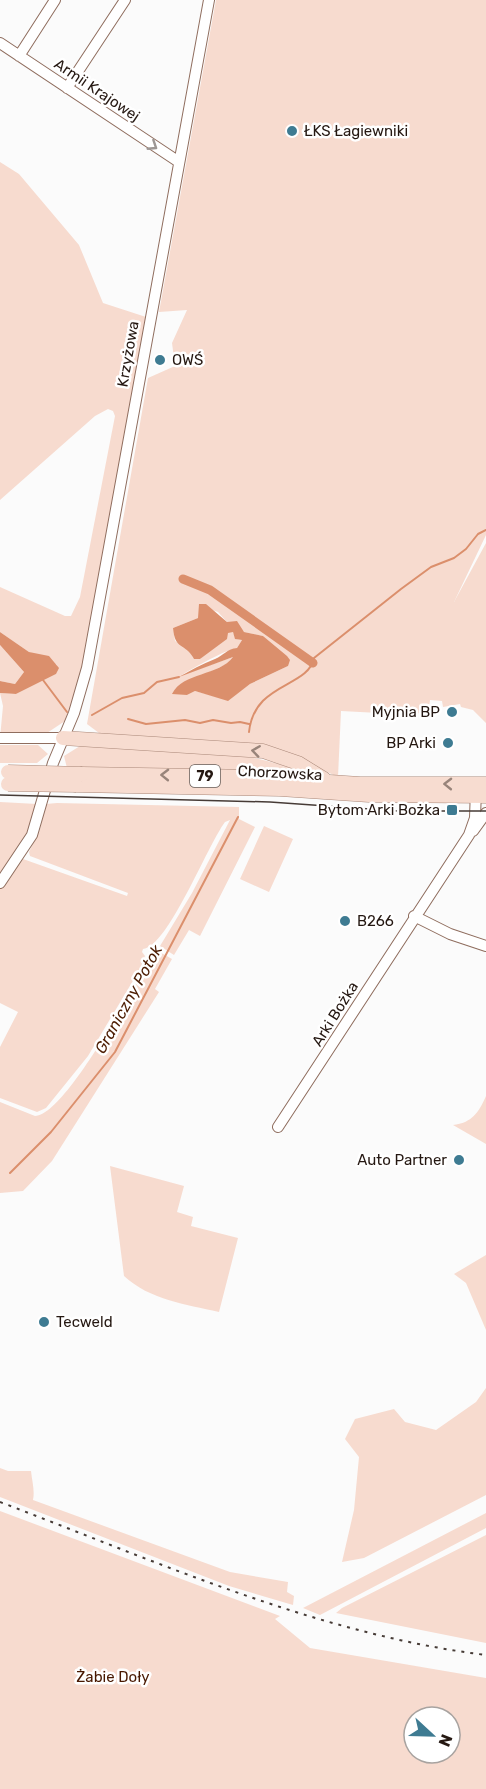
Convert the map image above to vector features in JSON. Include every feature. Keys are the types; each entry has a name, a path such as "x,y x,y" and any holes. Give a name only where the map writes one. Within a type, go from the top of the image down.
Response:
{"main road":[{"path":"63,738 263,751 298,763 328,782"},
{"name":"Chorzowska","path":"4,778 328,782 481,790"},
{"name":"Chorzowska","path":"79,779 369,795 481,790"}],"street":[{"path":"19,56 55,0"},
{"path":"67,88 124,0"},
{"name":"Krzyżowa","path":"63,738 74,713 90,652 209,0"},
{"name":"Armii Krajowej","path":"0,43 178,162"},
{"path":"0,738 63,738 32,835 0,883"},
{"name":"Arki Bożka","path":"469,835 481,790"},
{"name":"Arki Bożka","path":"278,1127 414,916 486,813"},
{"path":"414,916 446,932 486,946"}],"green space":[{"path":"216,0 486,0 486,535 454,602 486,543 486,723 473,710 461,707 460,704 443,707 442,701 430,700 429,707 422,709 417,715 341,711 338,777 286,753 103,736 87,724 148,378 175,366 172,343 187,310 159,312","holes":["209,609 218,612 227,622 244,632 263,636 288,666 250,684 228,700 195,691 187,695 181,685 227,664 233,657 182,675 218,655 237,648 242,640 236,639 233,632 228,632 200,659 194,659 190,650 175,641 173,628 198,618"]},
{"path":"0,162 19,174 79,245 103,303 146,317 74,715 41,737 0,738 3,706 0,693 16,694 56,674 57,665 29,652 0,632 0,587 65,616 71,616 80,597 115,416 113,411 108,409 95,416 0,500"},
{"path":"0,645 24,672 15,684 0,681"},
{"path":"0,745 38,745 48,754 37,763 0,763"},
{"path":"80,746 223,753 278,764 304,773 67,768 64,756"},
{"path":"0,802 37,804 26,837 0,876"},
{"path":"46,804 239,807 239,819 255,827 200,936 189,930 174,955 160,946 192,893 230,820 225,822 164,932 153,944 143,949 145,956 140,969 88,1056 46,1108 37,1112 0,1098 0,1047 18,1012 0,1003 0,888 23,859 127,896 128,893 30,856 29,852 40,829"},
{"path":"264,826 293,839 269,892 240,879"},
{"path":"158,951 172,959 155,989 159,992 52,1161 23,1191 0,1193 0,1102 35,1116 48,1110 64,1095 98,1046 152,956"},
{"path":"486,1096 486,1144 453,1125 465,1122 474,1116"},
{"path":"110,1166 184,1186 177,1212 193,1217 191,1226 238,1238 219,1312 157,1296 145,1291 124,1276"},
{"path":"486,1255 486,1330 466,1283 454,1274"},
{"path":"486,1388 486,1495 364,1558 342,1562 354,1510 359,1457 345,1439 355,1419 394,1409 405,1422 436,1430 476,1402"},
{"path":"0,1468 8,1471 31,1471 33,1500 230,1572 288,1582 287,1592 294,1596 293,1605 229,1586 0,1497"},
{"name":"Żabie Doły","path":"0,1511 280,1616 275,1619 310,1648 486,1678 486,1789 0,1789"},
{"path":"486,1513 486,1528 320,1615 303,1608"},
{"path":"486,1535 486,1643 336,1613 342,1608"}],"shaded area":[{"path":"199,604 206,604 227,622 237,621 244,632 263,636 287,656 290,660 288,666 250,684 228,701 195,691 187,695 172,694 184,682 219,668 233,657 179,677 237,648 242,640 235,639 233,632 228,633 227,639 200,659 194,659 178,643 173,628 198,618"},
{"path":"0,632 29,652 49,656 59,668 56,674 16,694 0,693 0,681 15,684 24,672 0,645"}],"waterway":[{"name":"Graniczny Potok","path":"249,732 253,716 260,704 270,695 302,675 310,668 314,658 401,589 431,567 454,558 466,549 478,534 486,530"},
{"path":"183,579 210,590 313,663"},
{"path":"92,715 122,698 144,693 157,682 179,677"},
{"path":"43,680 67,712"},
{"path":"128,719 146,724 185,720 200,723 213,720 249,724"},
{"name":"Graniczny Potok","path":"10,1173 51,1132 115,1052 238,817"}],"tram line":[{"path":"0,795 270,802 398,811 486,811"}],"railway":[{"path":"0,1502 179,1571 300,1613 361,1631 423,1645 486,1655"}],"place":[{"name":"ŁKS Łagiewniki","path":"292,131"},
{"name":"OWŚ","path":"160,360"},
{"name":"Myjnia BP","path":"452,712"},
{"name":"BP Arki","path":"448,743"},
{"name":"Bytom Arki Bożka","path":"452,810"},
{"name":"B266","path":"345,921"},
{"name":"Auto Partner","path":"459,1160"},
{"name":"Tecweld","path":"44,1322"}]}
